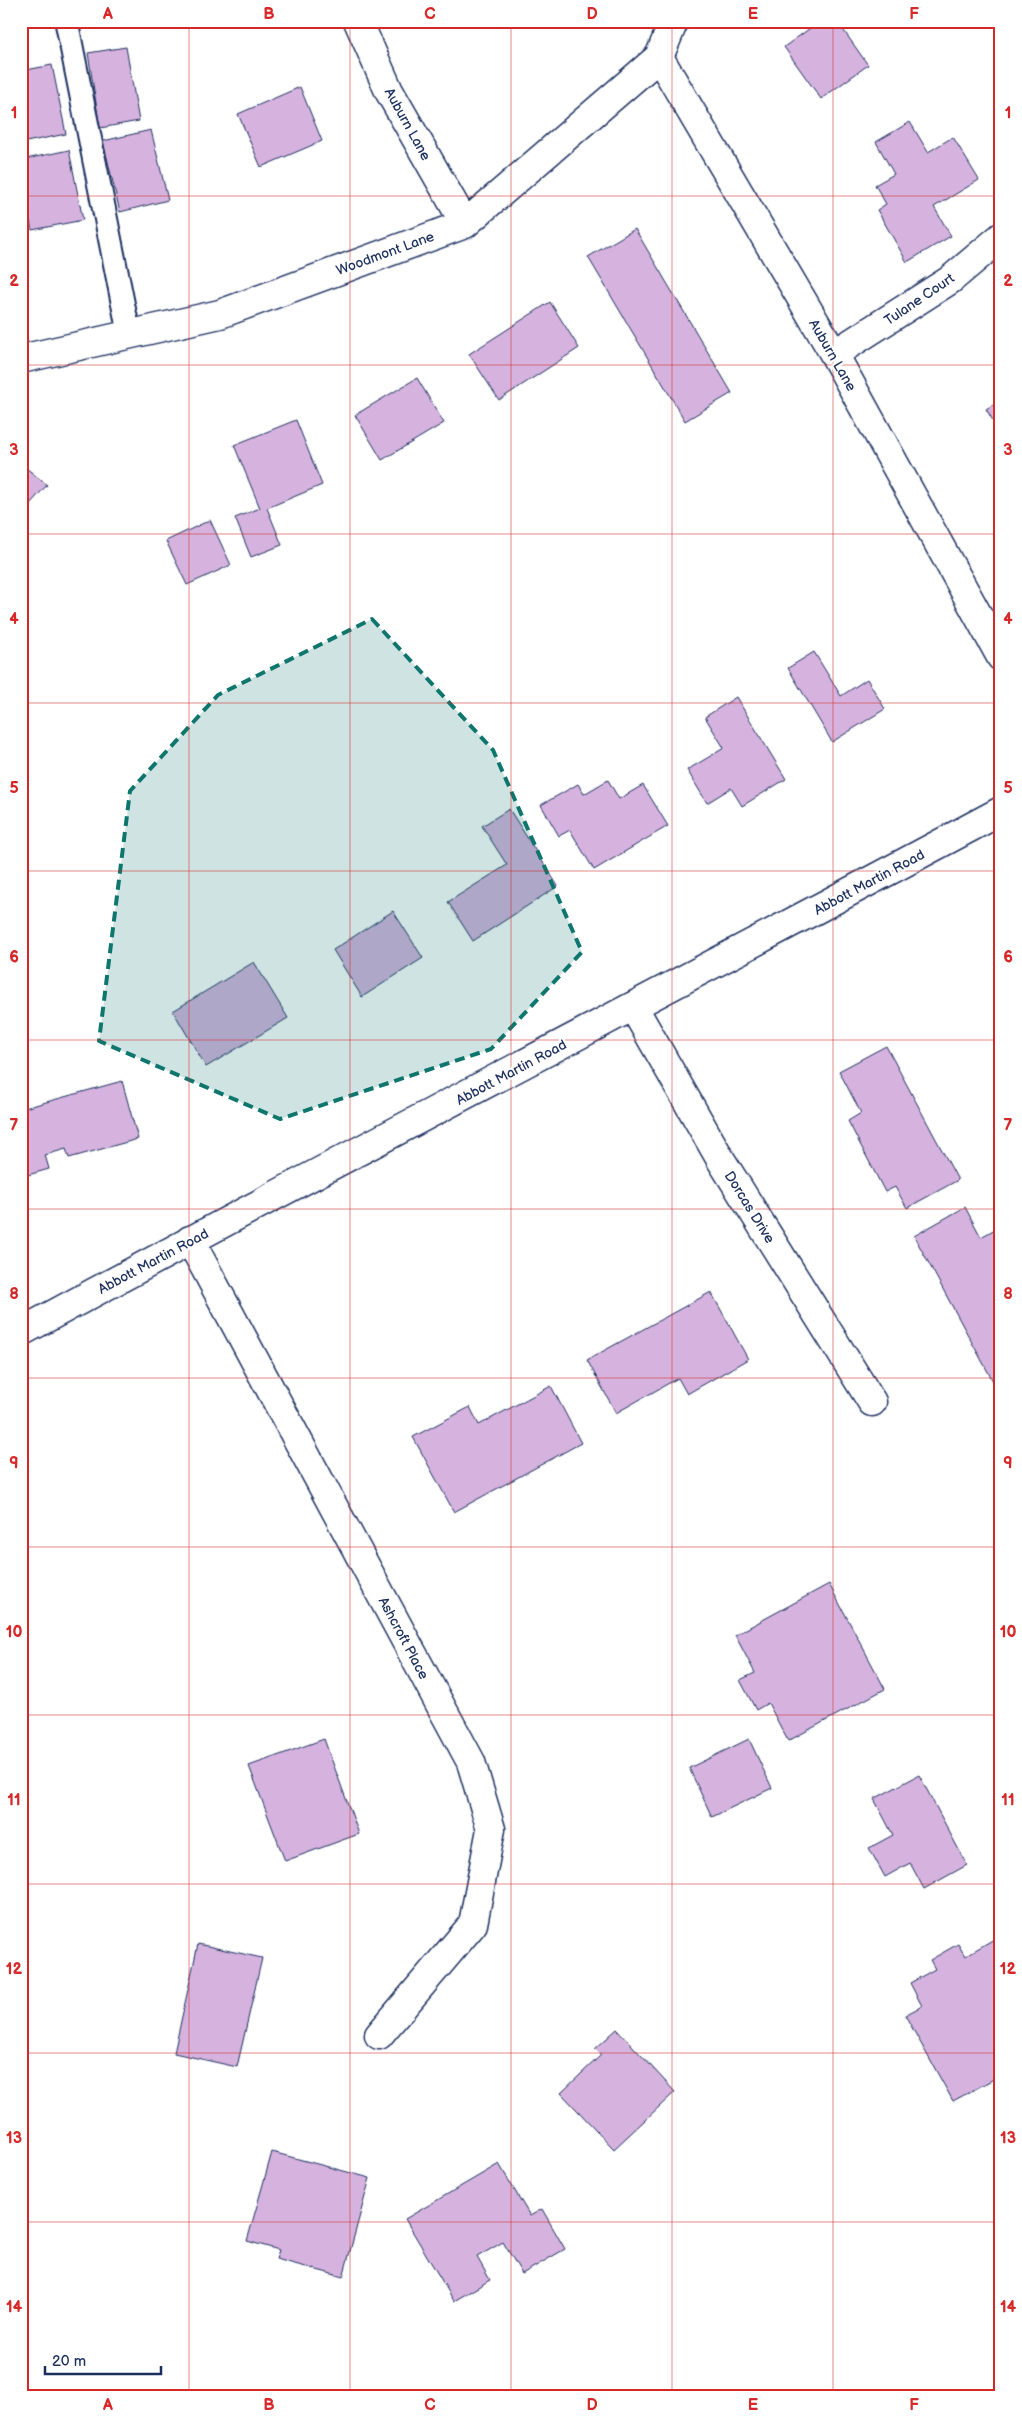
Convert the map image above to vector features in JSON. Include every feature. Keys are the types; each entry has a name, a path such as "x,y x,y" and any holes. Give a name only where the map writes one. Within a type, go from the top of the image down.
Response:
{"street":[{"name":"Auburn Lane","path":"358,21 389,91 465,224"},
{"name":"Woodmont Lane","path":"21,359 220,314 465,224 660,57 674,21"},
{"name":"Auburn Lane","path":"660,57 834,354 1001,657"},
{"name":"Tulane Court","path":"834,354 950,280 1001,237"},
{"name":"Abbott Martin Road","path":"21,1332 190,1240 634,1008 1001,811"},
{"name":"Dorcas Drive","path":"634,1008 721,1160 872,1402"},
{"name":"Ashcroft Place","path":"190,1240 471,1762 491,1829 473,1924 379,2035"}],"lane":[{"path":"67,24 129,334"}],"highlighted area":[{"path":"372,619 493,750 582,952 491,1049 280,1119 99,1041 130,791 218,695"}],"building":[{"path":"820,21 837,21 868,65 821,99 784,47"},
{"path":"126,47 139,121 100,128 88,53"},
{"path":"52,65 66,134 21,143 21,71"},
{"path":"300,87 322,141 261,167 238,114"},
{"path":"910,122 928,152 953,137 979,180 934,207 951,236 907,262 877,210 886,204 875,185 894,174 876,142"},
{"path":"151,130 168,200 120,212 103,141"},
{"path":"69,150 83,220 32,230 21,177 21,160"},
{"path":"635,229 732,393 685,421 588,257"},
{"path":"550,302 579,348 499,400 469,354"},
{"path":"417,378 444,423 382,460 355,415"},
{"path":"1001,400 1001,434 986,409"},
{"path":"296,420 322,485 267,508 282,545 251,557 235,518 260,508 234,445"},
{"path":"25,467 47,485 21,514 21,471"},
{"path":"210,520 231,565 187,585 166,541"},
{"path":"814,652 841,696 867,679 885,709 832,742 788,668"},
{"path":"736,697 786,779 742,806 731,788 707,803 687,770 724,748 705,717"},
{"path":"608,780 619,799 643,785 668,826 594,870 570,830 559,836 541,805 578,784 584,794"},
{"path":"509,809 558,886 473,941 448,902 507,865 482,826"},
{"path":"393,911 423,958 362,997 333,950"},
{"path":"254,962 288,1018 206,1067 173,1011"},
{"path":"886,1046 958,1180 907,1208 895,1187 885,1192 848,1121 861,1113 839,1071"},
{"path":"122,1081 138,1139 69,1158 66,1149 45,1155 49,1169 21,1177 21,1109"},
{"path":"965,1207 981,1237 997,1228 1001,1235 1001,1379 994,1383 914,1236"},
{"path":"711,1292 748,1359 687,1394 678,1378 616,1413 587,1360"},
{"path":"551,1386 581,1443 454,1512 413,1437 470,1407 479,1425"},
{"path":"829,1584 885,1689 788,1741 768,1703 756,1710 740,1680 755,1673 735,1635"},
{"path":"324,1739 359,1834 285,1861 249,1766"},
{"path":"749,1739 772,1788 712,1817 689,1768"},
{"path":"919,1775 967,1865 924,1889 910,1863 885,1877 869,1848 893,1835 874,1799"},
{"path":"1001,1935 1001,2075 953,2101 905,2015 922,2006 910,1983 935,1969 930,1960 958,1944 965,1956"},
{"path":"198,1944 262,1958 237,2067 174,2053"},
{"path":"617,2029 675,2092 614,2149 561,2093 601,2055 595,2049"},
{"path":"272,2152 370,2178 343,2277 276,2259 279,2250 247,2241"},
{"path":"499,2164 530,2216 542,2209 565,2249 522,2274 503,2242 477,2257 490,2280 454,2301 405,2219"}]}
